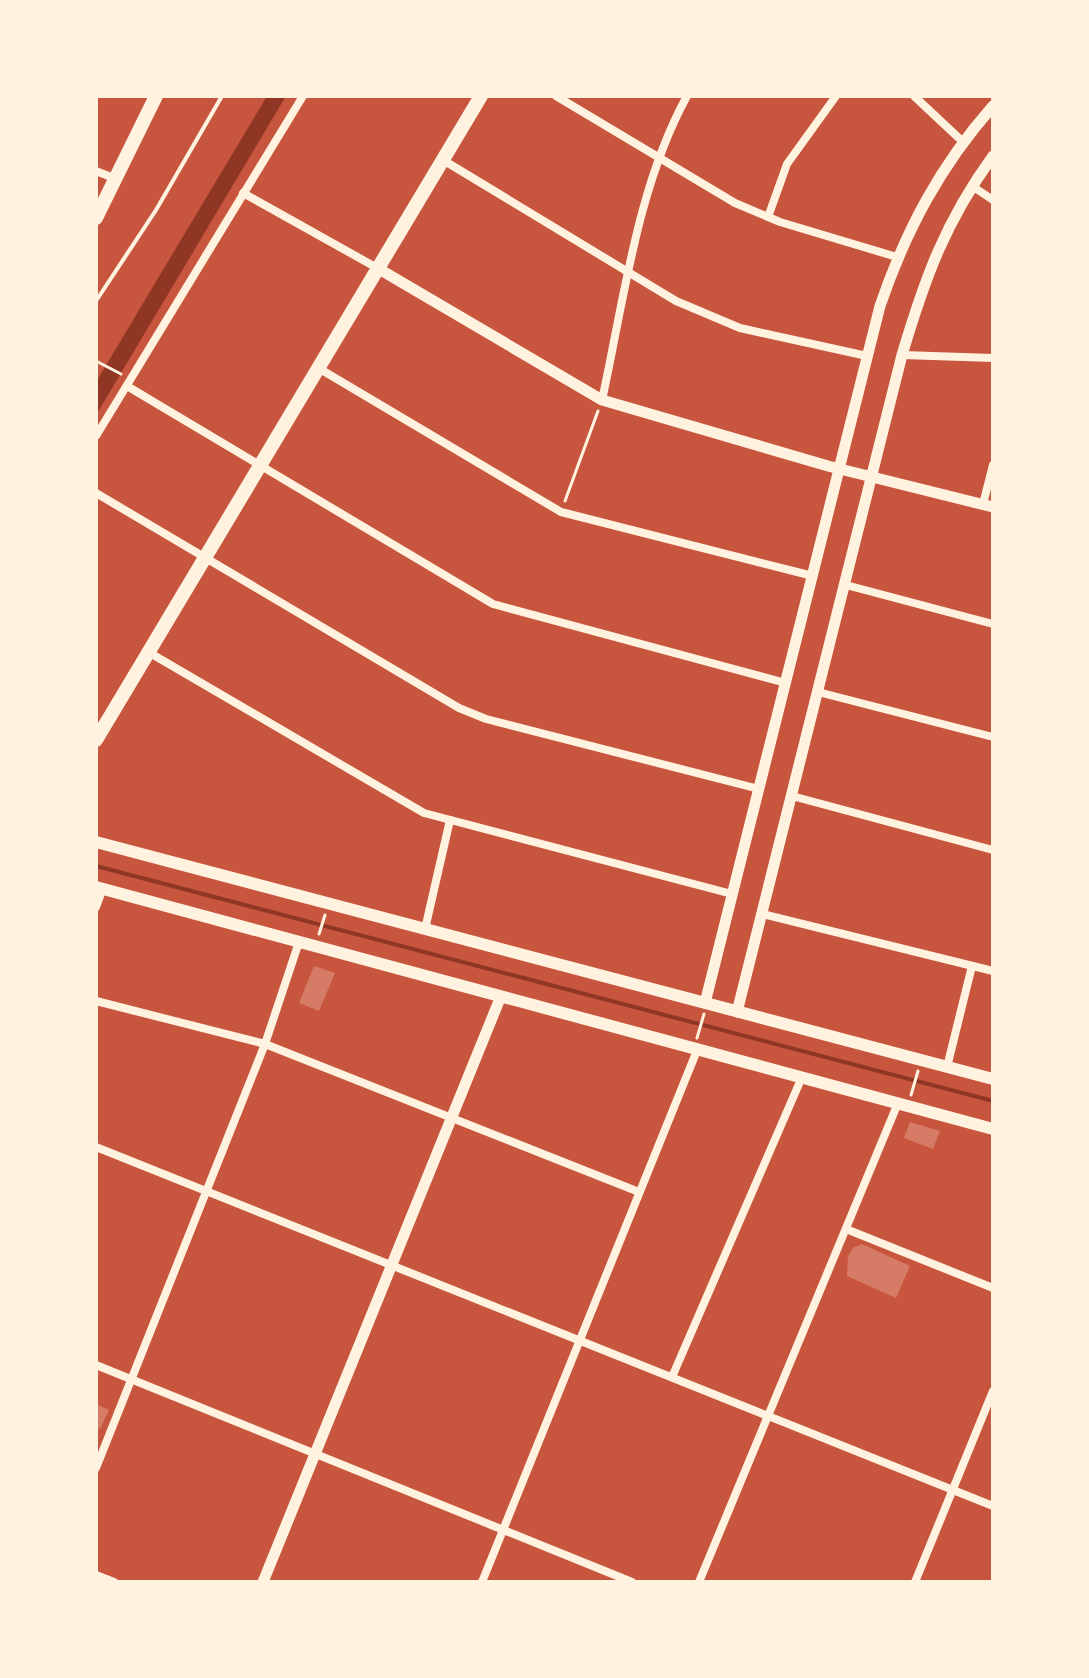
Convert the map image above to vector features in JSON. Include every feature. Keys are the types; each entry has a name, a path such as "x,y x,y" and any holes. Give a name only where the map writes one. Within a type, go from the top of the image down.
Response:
{"main road":[{"path":"96,218 156,96"},
{"path":"96,740 481,96"},
{"path":"96,842 705,1007 737,1012 993,1079"},
{"path":"100,888 501,996 697,1044 802,1077 993,1129"}],"street":[{"path":"96,436 303,96"},
{"path":"556,96 735,203 768,217 897,257"},
{"path":"602,400 629,275 660,160 687,96"},
{"path":"768,217 787,164 836,96"},
{"path":"914,96 962,141"},
{"path":"705,1007 867,356 897,257 915,216 962,141 993,106"},
{"path":"737,1012 902,355 929,267 972,186 993,156"},
{"path":"443,160 676,301 740,328 867,356"},
{"path":"96,171 116,179"},
{"path":"972,186 993,200"},
{"path":"243,193 602,400 840,469 988,506 993,465"},
{"path":"902,355 993,358"},
{"path":"320,369 561,512 813,576"},
{"path":"127,386 262,463 493,604 786,683"},
{"path":"96,493 459,708 486,719 759,789"},
{"path":"846,585 993,624"},
{"path":"150,653 399,801 450,820 732,894"},
{"path":"818,692 993,737"},
{"path":"792,796 993,850"},
{"path":"425,929 450,820"},
{"path":"96,907 100,888"},
{"path":"762,914 993,971"},
{"path":"96,1468 265,1044 299,942"},
{"path":"947,1067 972,966"},
{"path":"263,1582 501,996"},
{"path":"96,1001 265,1044 639,1192"},
{"path":"482,1582 697,1044"},
{"path":"672,1377 802,1077"},
{"path":"699,1582 898,1103"},
{"path":"96,1147 993,1506"},
{"path":"846,1229 993,1288"},
{"path":"96,1365 632,1582"},
{"path":"915,1582 993,1391"},
{"path":"96,1575 114,1582"}],"lane":[{"path":"96,301 156,210 222,96"}],"path":[{"path":"96,361 122,375"},
{"path":"561,512 602,400"},
{"path":"318,936 328,907"},
{"path":"697,1044 705,1007"},
{"path":"911,1096 920,1063"}],"shaded area":[{"path":"267,96 286,96 96,415 96,382"}],"building":[{"path":"314,966 335,973 319,1011 299,1003"},
{"path":"910,1122 940,1131 933,1149 904,1138"},
{"path":"862,1244 910,1266 896,1298 847,1276 848,1256 853,1248"},
{"path":"96,1404 109,1410 100,1429 96,1427"}],"waterway":[{"path":"96,866 993,1101"}]}
